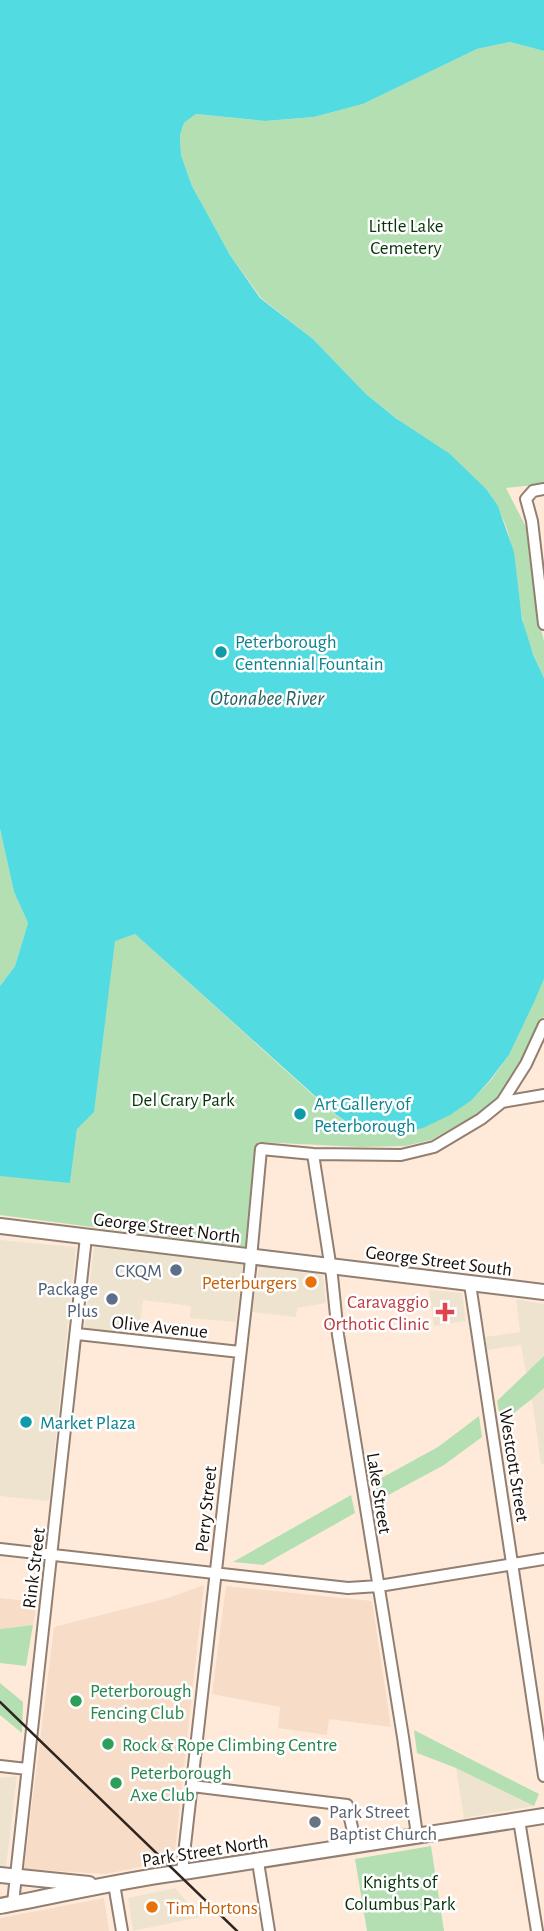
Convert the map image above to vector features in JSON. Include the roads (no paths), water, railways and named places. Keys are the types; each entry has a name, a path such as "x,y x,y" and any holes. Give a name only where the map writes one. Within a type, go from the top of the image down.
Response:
{"main road":[{"name":"George Street North","path":"0,1226 330,1266"},
{"name":"George Street South","path":"330,1266 544,1292"},
{"name":"Park Street North","path":"6,1905 182,1872 544,1816"},
{"path":"0,1875 109,1885"}],"street":[{"path":"544,489 533,491 526,499 532,521 544,624"},
{"path":"313,1154 401,1155 434,1147 481,1119 502,1102 526,1064 544,1025"},
{"path":"502,1102 544,1095"},
{"name":"Perry Street","path":"182,1872 261,1149 313,1154"},
{"name":"Lake Street","path":"313,1154 338,1335 417,1835"},
{"name":"Rink Street","path":"6,1905 15,1876 86,1237"},
{"name":"Westcott Street","path":"470,1283 544,1776"},
{"name":"Olive Avenue","path":"77,1334 240,1352"},
{"path":"0,1549 348,1588 379,1586 544,1559"},
{"path":"0,1766 27,1769"},
{"path":"192,1786 347,1805 356,1845"},
{"path":"519,1820 537,1931"},
{"path":"258,1862 269,1931"},
{"path":"109,1885 122,1931"}],"water":[{"name":"Otonabee River","path":"0,0 544,0 544,51 510,42 477,49 363,104 314,117 265,121 196,114 184,123 180,135 181,155 192,186 230,255 260,298 313,339 366,394 397,419 450,454 487,490 498,506 514,552 522,619 544,678 544,979 509,1055 490,1080 472,1100 450,1115 423,1128 401,1133 356,1128 335,1114 135,934 115,941 94,1112 77,1129 70,1183 0,1176 0,986 15,966 28,923 14,892 0,829"}],"railway":[{"path":"0,1702 237,1931"}],"place":[{"name":"Peterborough Centennial Fountain","path":"221,652"},
{"name":"Art Gallery of Peterborough","path":"300,1114"},
{"name":"CKQM","path":"176,1270"},
{"name":"Peterburgers","path":"311,1282"},
{"name":"Package Plus","path":"112,1299"},
{"name":"Caravaggio Orthotic Clinic","path":"445,1312"},
{"name":"Market Plaza","path":"26,1422"},
{"name":"Peterborough Fencing Club","path":"76,1701"},
{"name":"Rock & Rope Climbing Centre","path":"108,1744"},
{"name":"Peterborough Axe Club","path":"116,1783"},
{"name":"Park Street Baptist Church","path":"315,1822"},
{"name":"Tim Hortons","path":"152,1907"}],"park label":[{"name":"Little Lake Cemetery","path":"406,236"},
{"name":"Del Crary Park","path":"183,1099"},
{"name":"Knights of Columbus Park","path":"400,1892"}]}
